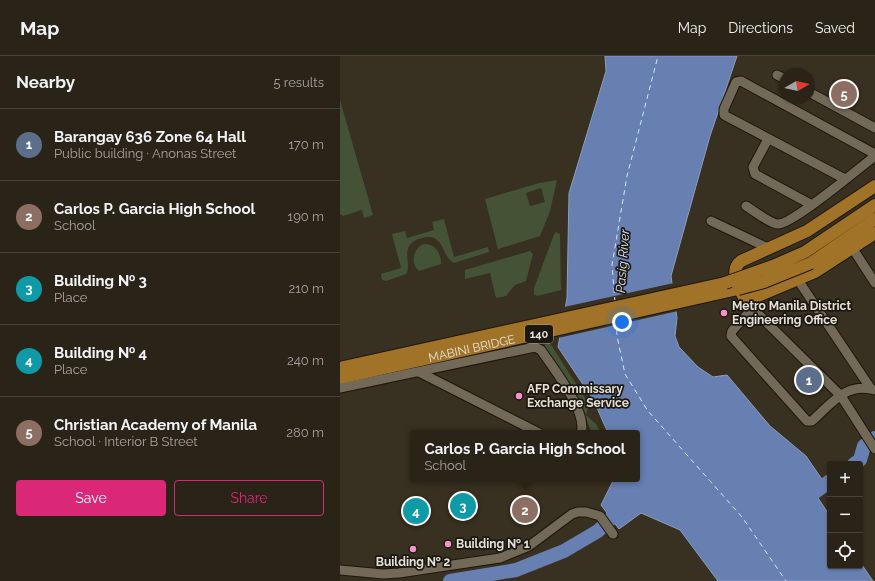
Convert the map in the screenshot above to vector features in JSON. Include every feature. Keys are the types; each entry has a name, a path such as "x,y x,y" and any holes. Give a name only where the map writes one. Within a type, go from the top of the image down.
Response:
{"main road":[{"path":"875,186 807,231 741,261 735,269 736,278 749,305 798,280 853,249 875,233"},
{"name":"MABINI BRIDGE","path":"340,368 725,282 773,266 805,252 875,205"},
{"name":"MABINI BRIDGE","path":"340,378 724,293 764,282 811,263 875,219"}],"street":[{"path":"746,206 774,223 779,224 812,205 845,180 875,155 755,88 741,81 737,81 724,109 724,115 845,180"},
{"path":"815,95 875,128"},
{"path":"768,139 753,167 753,171 755,174 812,205"},
{"path":"711,221 768,248"},
{"path":"853,249 875,283"},
{"path":"798,280 873,390"},
{"path":"873,390 851,389 841,396 812,421 807,421 731,336 732,331 749,305 841,396 875,449"},
{"path":"340,388 538,347 580,411 584,426 582,430"},
{"path":"419,372 532,430"},
{"path":"340,570 383,574 485,561 510,555 529,546 572,514 586,512 600,516 611,531"}],"green space":[{"path":"340,100 373,215 364,218 362,210 343,216 340,214"},
{"path":"557,180 550,211 540,236 498,249 485,199 539,183","holes":["541,188 545,202 530,206 526,193"]},
{"path":"444,219 454,257 488,247 489,252 454,263 447,256 439,242 429,237 422,238 414,241 408,249 408,270 406,274 386,281 382,280 381,274 401,268 392,234 405,231 407,238 434,230 432,222"},
{"path":"555,232 560,234 561,290 537,296 534,294 534,288"},
{"path":"423,244 434,247 440,256 441,264 419,271 414,265 414,257 417,249"},
{"path":"530,251 533,254 526,281 515,285 506,296 496,298 490,273 465,279 465,270"},
{"path":"548,340 589,404 586,415 596,424 599,430 591,430 584,414 544,346"}],"water":[{"name":"Pasig River","path":"605,56 737,56 710,136 671,276 677,318 675,336 679,347 698,367 713,377 727,375 770,426 806,456 827,487 827,489 816,495 827,512 827,569 863,569 863,566 873,581 718,581 680,530 641,513 619,529 601,505 612,482 640,482 640,430 607,430 594,401 558,347 567,298 569,193 606,71"}],"pier":[{"path":"674,283 678,311 558,338 564,307"}],"waterway":[{"path":"858,461 864,446 875,438"},
{"path":"811,495 827,483"},
{"path":"450,581 516,570 564,551 598,531 624,506"}],"ferry route":[{"path":"615,302 612,265 627,176 658,56"},
{"path":"616,321 617,336 625,374 648,411 742,517 786,581"}],"place":[{"name":"Christian Academy of Manila","path":"844,94"},
{"name":"Metro Manila District Engineering Office","path":"724,313"},
{"name":"Barangay 636 Zone 64 Hall","path":"809,380"},
{"name":"AFP Commissary Exchange Service","path":"519,396"},
{"name":"Building № 3","path":"463,506"},
{"name":"Carlos P. Garcia High School","path":"525,510"},
{"name":"Building № 4","path":"416,511"},
{"name":"Building № 1","path":"448,544"},
{"name":"Building № 2","path":"413,549"}]}
